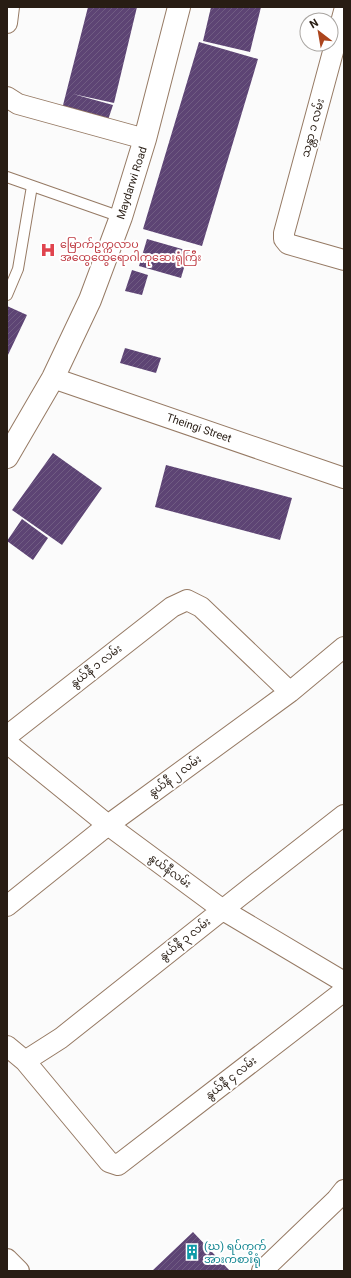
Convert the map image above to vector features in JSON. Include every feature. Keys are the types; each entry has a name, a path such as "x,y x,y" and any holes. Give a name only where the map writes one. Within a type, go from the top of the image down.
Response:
{"street":[{"path":"7,23 9,7"},
{"name":"Maydarwi Road","path":"7,457 54,378 90,300 121,217 145,139 179,7"},
{"name":"သန္တာ ၁ လမ်း","path":"344,11 284,233 284,239 288,244 344,260"},
{"path":"7,97 18,104 145,139"},
{"name":"Theingi Street","path":"54,378 344,478"},
{"name":"နွယ်နီ ၁ လမ်း","path":"7,736 172,607 187,600 201,607 290,692"},
{"name":"နွယ်နီ ၂ လမ်း","path":"7,906 108,825 290,692 344,647"},
{"name":"နွယ်နီလမ်း","path":"7,743 108,825 223,910 344,982"},
{"name":"နွယ်နီ ၃ လမ်း","path":"25,1060 60,1038 344,815"},
{"name":"နွယ်နီ ၄ လမ်း","path":"25,1060 109,1162 118,1165 344,992"},
{"path":"7,1046 25,1060"},
{"path":"262,1271 336,1200 344,1190"},
{"path":"7,1259 19,1271"}],"lane":[{"path":"7,177 121,217"},
{"path":"7,295 18,269 32,186"}],"building":[{"path":"88,7 137,7 114,103 73,94 113,105 106,126 61,113"},
{"path":"211,7 261,7 250,52 203,41"},
{"path":"199,42 258,59 202,246 143,229"},
{"path":"147,239 189,251 181,278 139,266"},
{"path":"132,270 148,275 142,295 125,291"},
{"path":"7,306 27,315 7,357"},
{"path":"125,348 161,358 156,373 120,363"},
{"path":"53,453 102,488 62,545 12,510"},
{"path":"166,465 292,498 280,540 155,507"},
{"path":"22,519 48,538 33,560 7,541"},
{"name":"(ဃ) ရပ်ကွက် အားကစားရုံ","path":"193,1232 230,1271 152,1271"}],"place":[{"name":"မြောက်ဥက္ကလာပ အထွေထွေရောဂါကုဆေးရုံကြီး","path":"48,250"},
{"name":"(ဃ) ရပ်ကွက် အားကစားရုံ","path":"192,1252"}]}
